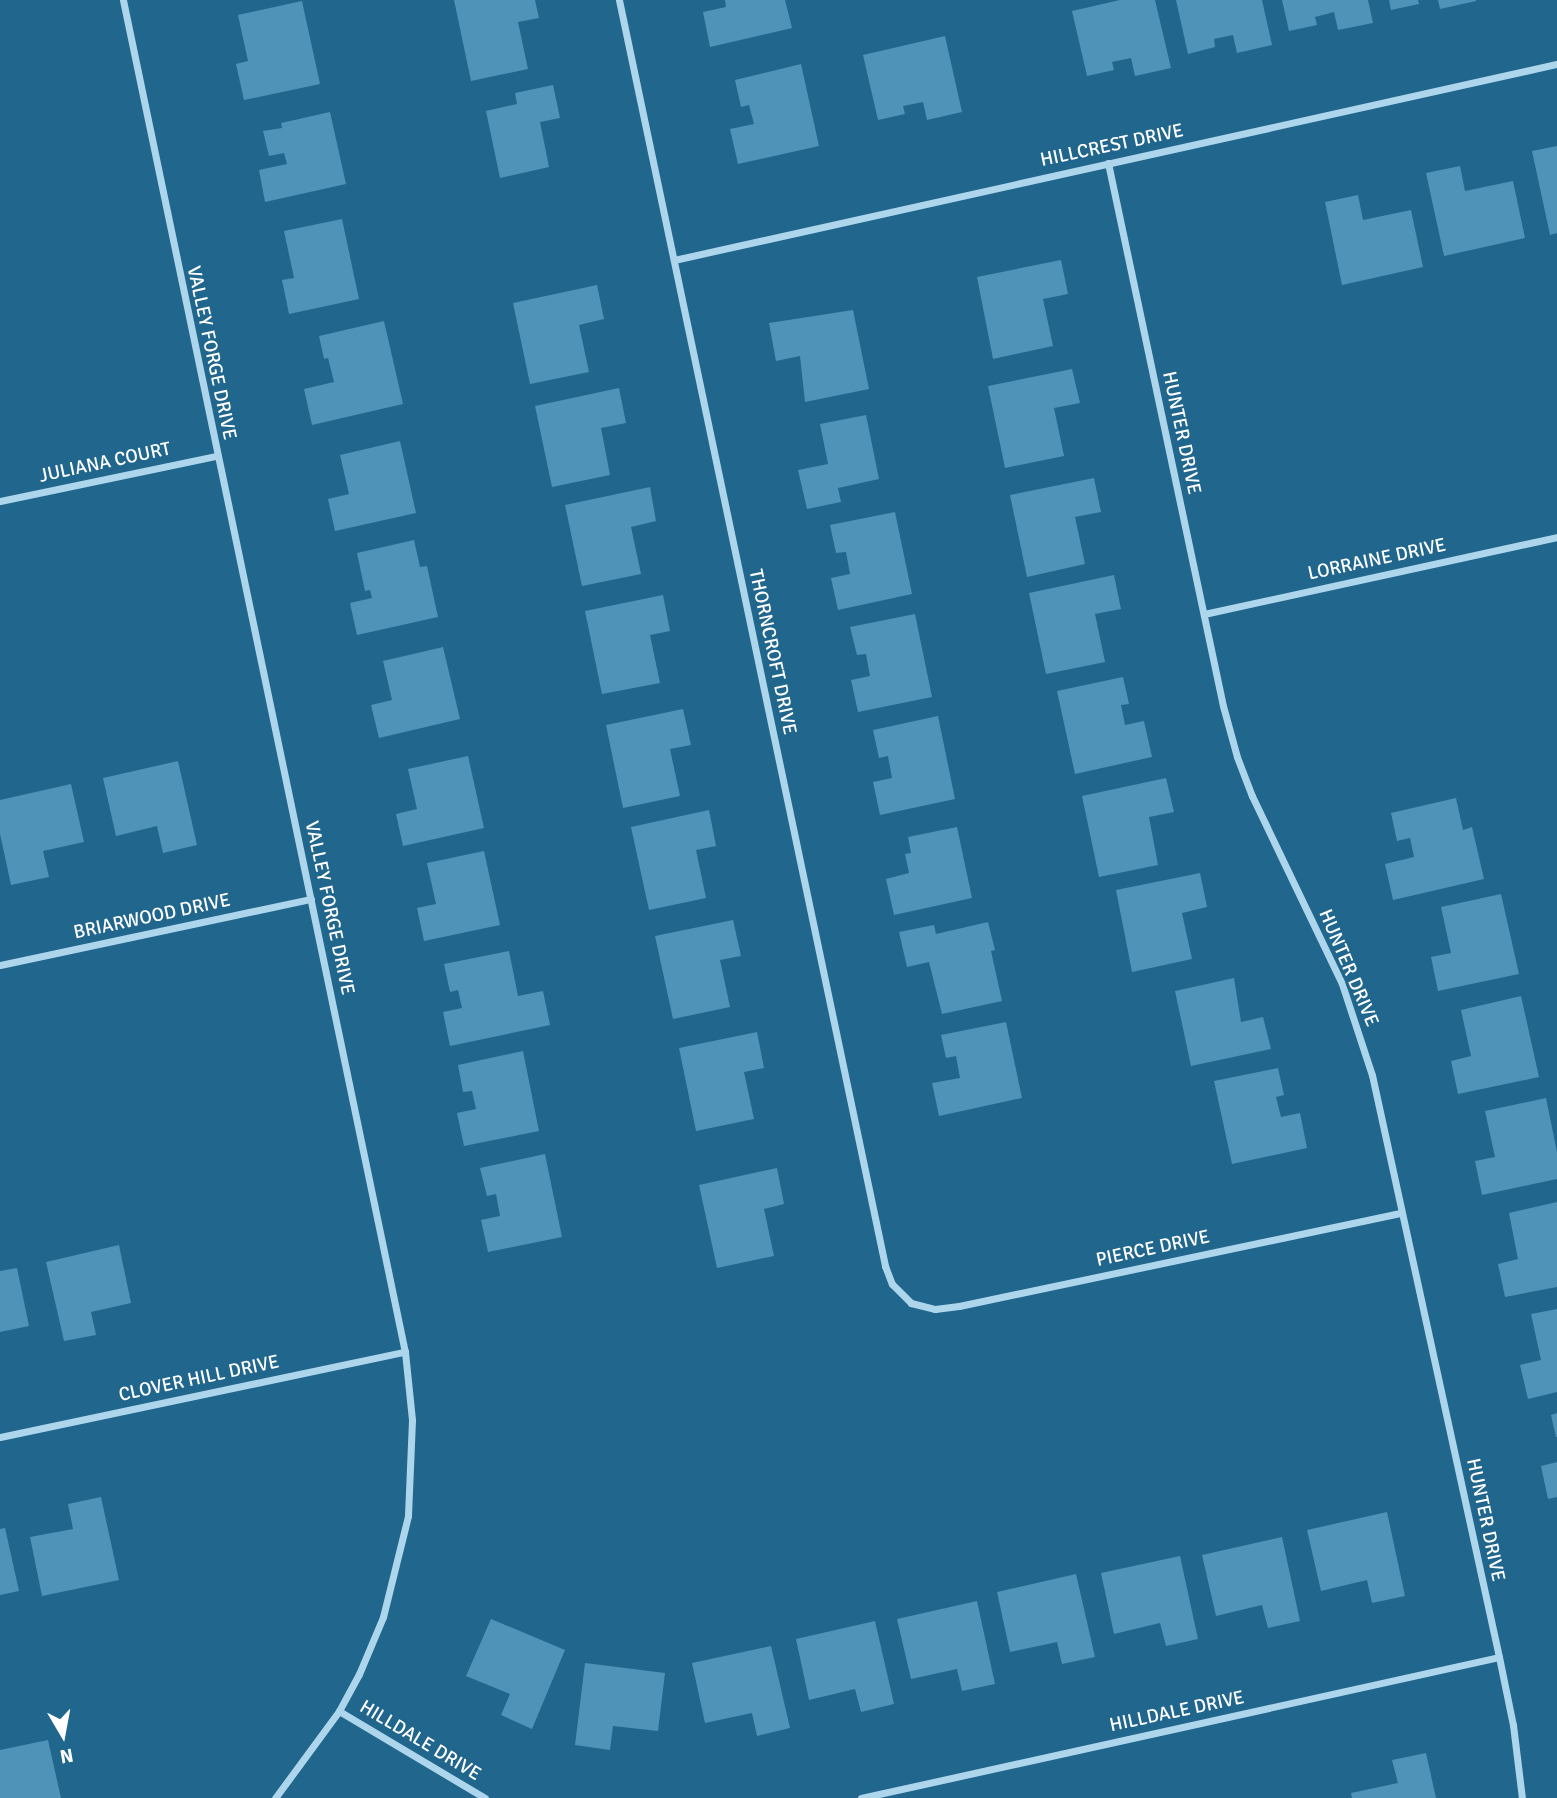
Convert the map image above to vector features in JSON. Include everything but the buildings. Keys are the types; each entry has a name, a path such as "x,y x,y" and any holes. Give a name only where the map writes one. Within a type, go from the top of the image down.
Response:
{"street":[{"name":"VALLEY FORGE DRIVE","path":"123,0 405,1352 412,1420 408,1516 383,1617 359,1674 339,1711 275,1798"},
{"name":"THORNCROFT DRIVE","path":"619,0 886,1266 892,1284 911,1303"},
{"name":"HILLCREST DRIVE","path":"674,260 1557,64"},
{"name":"HUNTER DRIVE","path":"1108,163 1223,706 1237,757 1252,796 1342,984 1358,1024 1499,1657 1513,1725 1522,1798"},
{"name":"JULIANA COURT","path":"0,500 216,456"},
{"name":"LORRAINE DRIVE","path":"1204,614 1557,537"},
{"name":"BRIARWOOD DRIVE","path":"0,965 311,899"},
{"name":"PIERCE DRIVE","path":"911,1303 935,1309 959,1306 1401,1213"},
{"name":"CLOVER HILL DRIVE","path":"0,1437 405,1352"},
{"name":"HILLDALE DRIVE","path":"861,1798 1499,1657"},
{"name":"HILLDALE DRIVE","path":"339,1711 485,1798"}]}
